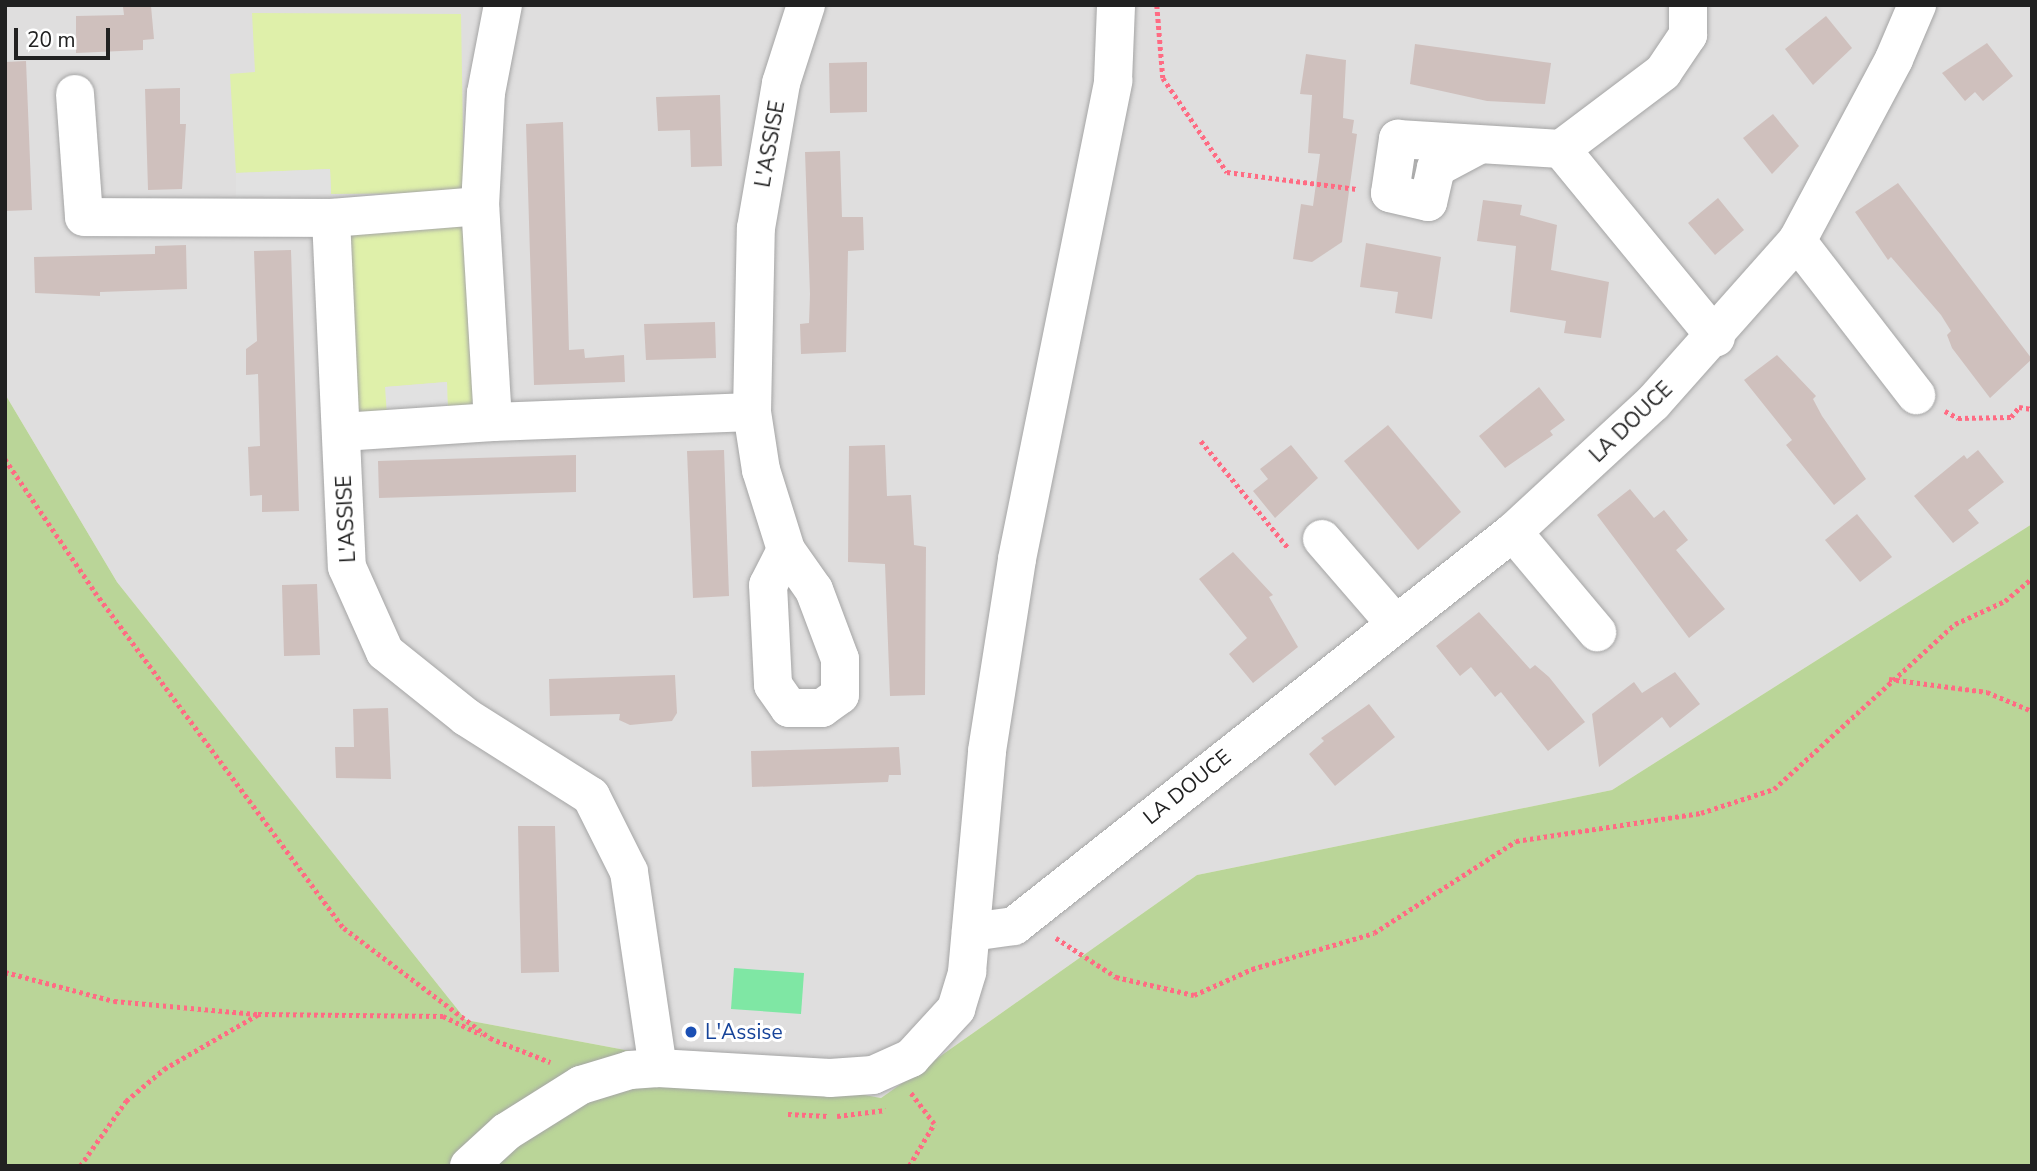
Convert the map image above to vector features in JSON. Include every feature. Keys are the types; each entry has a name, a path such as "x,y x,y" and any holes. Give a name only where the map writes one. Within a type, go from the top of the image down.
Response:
{"street":[{"path":"493,422 481,206 486,93 503,5"},
{"name":"L'ASSISE","path":"786,550 761,470 751,412 756,228 781,83 806,5"},
{"path":"470,1166 506,1132 581,1085 630,1070 658,1068 854,1079 901,1087 956,1009 971,932 987,751 1017,559 1113,81 1116,5"},
{"path":"1390,193 1398,139 1561,149 1662,72 1688,35 1688,5"},
{"name":"LA DOUCE","path":"971,932 1014,926 1394,622 1513,532 1716,338 1797,240 1894,59 1917,5"},
{"path":"75,94 84,217 331,218 481,206"},
{"path":"1561,149 1716,338"},
{"name":"L'ASSISE","path":"331,218 347,568 386,652 466,717 591,796 629,872 658,1068"},
{"path":"1797,240 1916,396"},
{"path":"342,432 493,422 751,412"},
{"path":"1513,532 1597,632"},
{"path":"1322,539 1394,622"}],"path":[{"path":"1157,5 1163,78 1227,172 1390,193"},
{"path":"1916,396 1958,418 2011,416 2019,407 2032,409"},
{"path":"1201,441 1288,549 1322,539"},
{"path":"5,459 95,592 344,928 490,1038"},
{"path":"1044,937 1056,938 1116,977 1194,995 1252,969 1374,933 1516,841 1700,813 1774,789 1888,679 1955,624 2005,601 2032,578"},
{"path":"1888,679 1987,692 2032,711"},
{"path":"5,972 114,1001 258,1014 443,1017 553,1063 581,1085"},
{"path":"80,1166 126,1101 145,1085 258,1014"},
{"path":"901,1087 934,1124 909,1166"},
{"path":"783,1113 879,1115 889,1107"}],"shaded area":[{"path":"11,5 2032,5 2032,524 1612,790 1197,875 881,1098 466,1020 117,582 5,394 5,8"},
{"path":"330,169 331,194 236,197 236,173"},
{"path":"447,382 448,413 387,414 385,387"}],"green space":[{"path":"252,13 461,14 464,193 331,194 330,169 236,173 230,74 255,72"},
{"path":"470,224 479,412 448,413 446,382 386,387 387,414 355,414 344,232"},
{"path":"5,394 117,582 466,1020 881,1098 1197,875 1612,790 2032,524 2032,1166 5,1166"},
{"path":"734,968 804,973 801,1014 731,1009"}],"building":[{"path":"151,6 154,39 143,40 143,50 76,53 76,16 124,15 123,7"},
{"path":"1826,16 1852,48 1813,85 1785,49"},
{"path":"1987,43 2013,76 1983,101 1975,92 1965,101 1942,73"},
{"path":"1415,44 1551,63 1545,104 1487,101 1410,84"},
{"path":"1306,54 1346,60 1343,118 1354,120 1352,133 1357,134 1342,242 1312,262 1293,259 1301,204 1313,206 1320,154 1308,153 1312,95 1300,94"},
{"path":"26,61 32,210 5,211 5,62"},
{"path":"867,62 867,112 830,113 829,63"},
{"path":"180,88 180,124 186,124 182,189 148,190 145,89"},
{"path":"720,95 722,166 691,167 690,130 658,131 656,97"},
{"path":"1773,114 1799,146 1772,174 1743,138"},
{"path":"563,122 569,350 584,349 585,358 624,355 625,382 534,385 526,124"},
{"path":"840,151 842,217 863,217 864,250 848,251 846,352 801,354 800,324 809,323 810,294 805,152"},
{"path":"1898,183 2032,359 1990,398 1952,348 1947,335 1951,331 1941,315 1891,257 1888,260 1855,212"},
{"path":"1718,198 1744,230 1715,255 1688,223"},
{"path":"1483,200 1522,205 1520,215 1557,225 1551,270 1609,282 1601,338 1564,333 1566,321 1510,312 1516,246 1477,241"},
{"path":"1366,243 1441,257 1432,319 1395,313 1398,292 1360,287"},
{"path":"186,245 187,289 100,292 100,296 35,293 34,257 155,254 155,246"},
{"path":"291,250 299,511 262,512 262,495 250,496 248,447 260,446 258,374 246,375 246,349 257,341 254,251"},
{"path":"715,322 716,358 646,360 644,324"},
{"path":"1777,355 1816,396 1813,399 1822,416 1866,479 1834,505 1786,445 1792,440 1744,380"},
{"path":"1539,387 1565,420 1550,431 1553,435 1505,468 1479,436"},
{"path":"1388,425 1461,512 1418,550 1344,461"},
{"path":"885,445 887,496 911,495 914,545 926,547 925,695 890,696 885,564 848,562 849,446"},
{"path":"1291,445 1318,478 1275,518 1253,491 1268,479 1260,469"},
{"path":"724,450 729,596 693,598 687,451"},
{"path":"1978,450 2004,482 1968,510 1979,523 1953,543 1914,496 1964,455 1967,459"},
{"path":"576,455 576,492 379,498 378,461"},
{"path":"1630,489 1654,518 1664,510 1688,540 1676,550 1725,609 1689,638 1597,515"},
{"path":"1857,514 1892,557 1860,582 1825,540"},
{"path":"1233,552 1273,595 1269,597 1298,647 1253,683 1229,654 1247,638 1199,579"},
{"path":"317,584 320,655 284,656 282,585"},
{"path":"1479,612 1530,669 1535,665 1549,677 1585,722 1548,751 1501,692 1495,697 1471,667 1460,676 1436,646"},
{"path":"1675,672 1700,704 1670,728 1662,717 1599,767 1592,714 1634,682 1642,693"},
{"path":"675,675 677,713 672,721 630,725 619,720 620,714 550,716 549,679"},
{"path":"1369,704 1395,737 1335,786 1309,754 1324,741 1321,738"},
{"path":"388,708 391,779 336,778 335,747 354,747 353,709"},
{"path":"899,747 901,775 889,775 888,782 752,787 751,751"},
{"path":"518,826 555,826 559,972 521,973"}],"place":[{"name":"L'Assise","path":"691,1032"}]}
